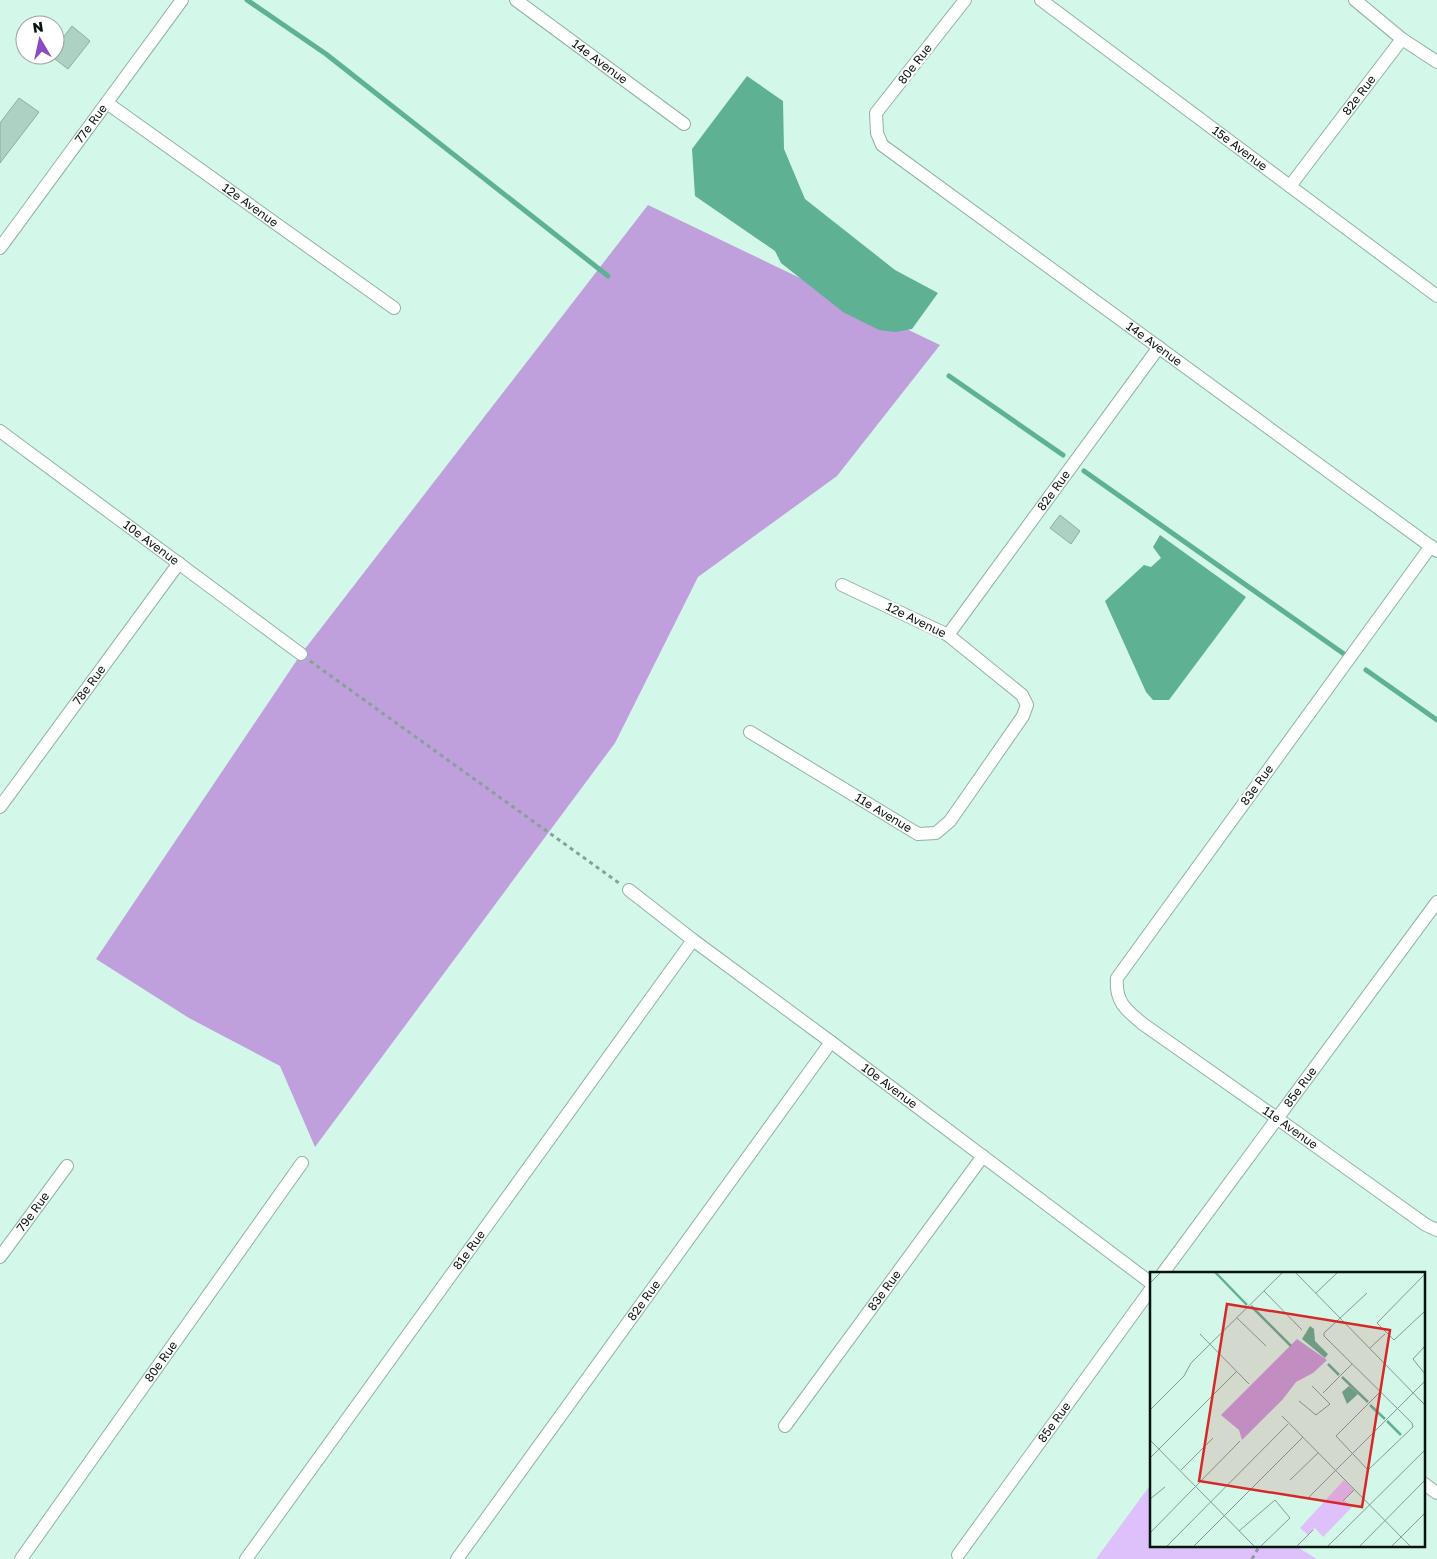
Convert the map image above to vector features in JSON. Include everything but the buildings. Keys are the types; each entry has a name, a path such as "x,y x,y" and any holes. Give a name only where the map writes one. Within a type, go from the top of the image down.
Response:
{"street":[{"name":"77e Rue","path":"0,248 182,0"},
{"name":"14e Avenue","path":"516,0 684,124"},
{"name":"80e Rue","path":"877,133 876,113 965,0"},
{"name":"15e Avenue","path":"1041,0 1437,296"},
{"path":"1355,0 1402,38 1437,62"},
{"name":"82e Rue","path":"1290,186 1402,38"},
{"name":"12e Avenue","path":"107,103 394,308"},
{"name":"14e Avenue","path":"877,133 882,145 1434,549"},
{"name":"82e Rue","path":"948,635 1159,347"},
{"name":"10e Avenue","path":"0,431 301,654"},
{"name":"83e Rue","path":"1143,1024 1126,1010 1118,998 1117,978 1434,549"},
{"name":"78e Rue","path":"0,807 179,563"},
{"name":"12e Avenue","path":"842,585 948,635 1022,695 1027,705"},
{"name":"11e Avenue","path":"750,732 918,834 936,833 950,821 1023,716 1027,705"},
{"name":"10e Avenue","path":"629,890 1150,1282"},
{"name":"85e Rue","path":"1164,1272 1437,902"},
{"name":"81e Rue","path":"246,1559 693,940"},
{"name":"11e Avenue","path":"1143,1024 1278,1118 1426,1225 1437,1230"},
{"name":"82e Rue","path":"456,1559 831,1042"},
{"name":"83e Rue","path":"785,1426 983,1156"},
{"name":"80e Rue","path":"22,1559 302,1163"},
{"name":"79e Rue","path":"0,1257 67,1166"},
{"name":"85e Rue","path":"958,1555 1150,1290"},
{"path":"1424,1484 1437,1493"}],"path":[{"path":"301,654 629,890"},
{"path":"1252,1559 1259,1546"}],"shaded area":[{"path":"747,76 783,101 784,149 805,199 895,270 938,293 912,329 896,332 879,330 843,312 781,263 775,251 695,196 692,149"},
{"path":"648,205 940,345 837,476 698,577 615,743 315,1147 280,1066 189,1018 96,959 301,654"},
{"path":"1160,535 1246,597 1169,700 1153,700 1146,692 1105,601 1144,565 1151,567 1161,558 1153,547"},
{"path":"1150,1485 1150,1546 1296,1546 1317,1559 1096,1559"}],"waterway":[{"path":"247,0 326,54 608,276"},
{"path":"949,376 1063,455"},
{"path":"1084,471 1344,654"},
{"path":"1366,670 1437,720"}]}
